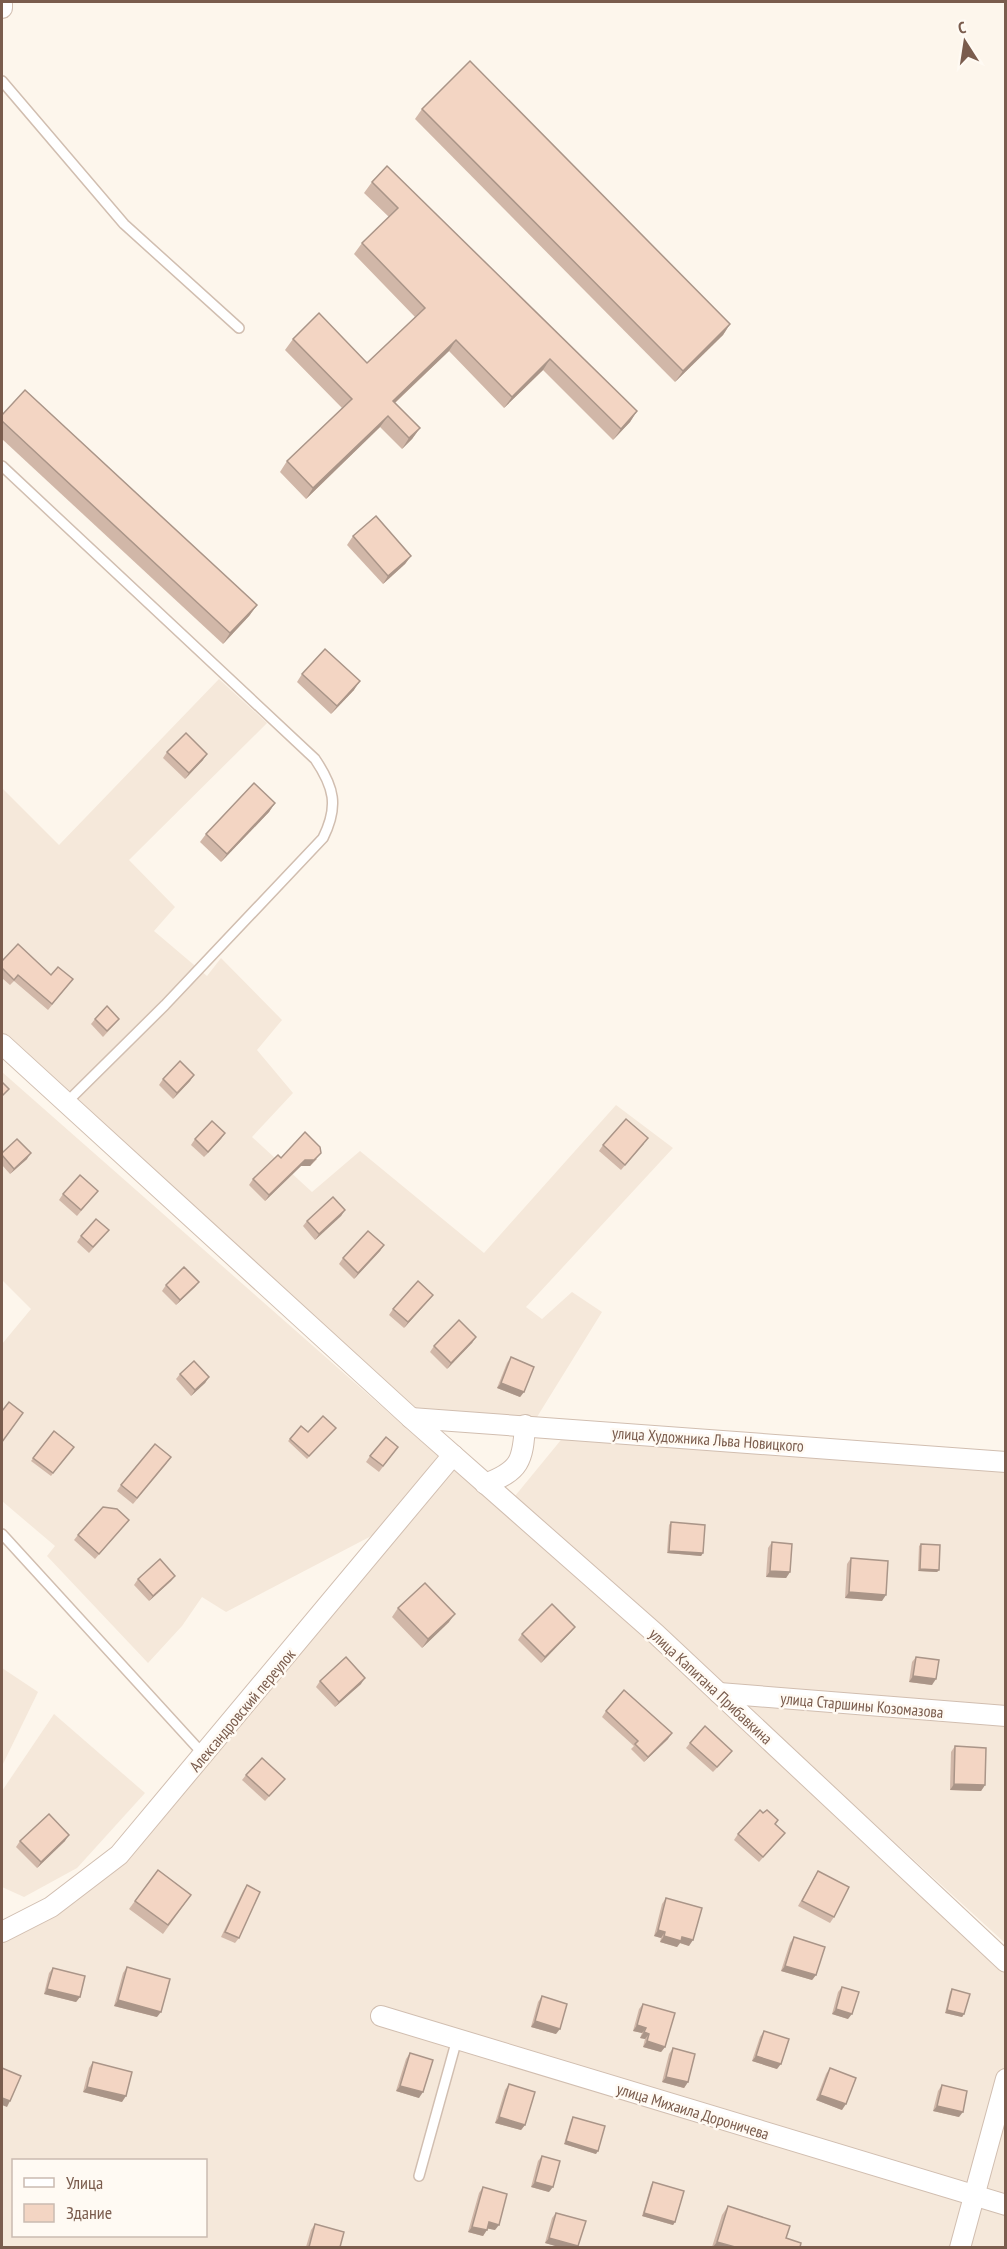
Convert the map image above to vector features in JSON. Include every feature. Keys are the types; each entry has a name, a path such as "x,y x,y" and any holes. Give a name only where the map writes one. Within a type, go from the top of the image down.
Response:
{"street":[{"name":"улица Капитана Прибавкина","path":"2,1044 411,1418 656,1634 1005,1962"},
{"name":"улица Художника Льва Новицкого","path":"411,1418 1005,1462"},
{"path":"485,1484 507,1476 520,1462 525,1425"},
{"name":"Александровский переулок","path":"2,1932 51,1907 119,1855 453,1455"},
{"name":"улица Старшины Козомазова","path":"719,1693 1005,1716"},
{"name":"улица Михаила Дороничева","path":"381,2016 1005,2205"},
{"path":"960,2247 1005,2079"}],"lane":[{"path":"2,6 10,2"},
{"path":"2,81 124,224 239,328"},
{"path":"2,466 315,759 330,781 332,796 333,818 323,838 165,1005 67,1102"},
{"path":"2,1534 204,1755"},
{"path":"419,2176 457,2039"}],"shaded area":[{"path":"219,679 267,723 129,860 175,907 154,931 207,976 221,958 282,1020 257,1050 293,1093 252,1137 312,1192 360,1151 484,1253 616,1105 673,1148 526,1307 542,1319 572,1292 602,1312 537,1417 417,1411 2,1033 2,788 59,845"},
{"path":"2,1072 438,1456 379,1532 226,1612 202,1597 182,1626 148,1663 47,1556 55,1546 2,1501 2,1344 31,1309 2,1280"},
{"path":"565,1435 1005,1471 1005,1943 515,1496"},
{"path":"453,1469 467,1470 1005,1973 1005,2247 2,2247 2,1940 82,1895"},
{"path":"2,1668 38,1692 2,1766"},
{"path":"54,1714 145,1793 77,1868 24,1897 2,1887 2,1791"}],"building":[{"path":"470,61 730,324 683,371 422,109"},
{"path":"387,166 637,411 621,429 550,359 512,397 456,340 393,401 420,428 409,438 388,416 313,488 287,461 352,399 293,339 319,313 367,363 425,308 362,243 398,208 372,182"},
{"path":"25,390 257,605 230,633 2,421 2,415"},
{"path":"376,516 411,556 388,576 353,536"},
{"path":"325,649 360,681 337,706 302,674"},
{"path":"186,733 207,754 189,773 167,752"},
{"path":"254,783 275,803 227,854 206,834"},
{"path":"18,944 51,975 58,967 73,979 52,1004 18,975 14,980 2,968 2,961"},
{"path":"107,1006 119,1019 107,1031 95,1019"},
{"path":"180,1061 194,1075 177,1093 163,1079"},
{"path":"2,1082 9,1089 2,1096"},
{"path":"626,1119 648,1138 625,1165 603,1145"},
{"path":"212,1121 225,1133 208,1152 195,1139"},
{"path":"305,1132 320,1147 321,1153 314,1160 305,1160 269,1195 253,1179 278,1155 281,1158"},
{"path":"17,1139 31,1153 14,1169 2,1153"},
{"path":"80,1175 98,1191 81,1210 63,1194"},
{"path":"333,1197 345,1210 319,1234 307,1221"},
{"path":"96,1219 109,1230 93,1247 81,1236"},
{"path":"368,1231 384,1245 358,1273 343,1258"},
{"path":"184,1267 199,1282 180,1300 166,1285"},
{"path":"418,1281 433,1295 408,1322 393,1309"},
{"path":"459,1320 476,1337 451,1363 434,1346"},
{"path":"511,1357 534,1367 524,1392 501,1383"},
{"path":"194,1361 209,1377 195,1390 180,1374"},
{"path":"9,1402 23,1413 2,1442 2,1411"},
{"path":"323,1416 336,1428 309,1456 290,1439 301,1426 308,1432"},
{"path":"54,1431 74,1447 53,1473 33,1458"},
{"path":"386,1437 398,1447 383,1466 370,1456"},
{"path":"155,1444 171,1457 137,1498 121,1485"},
{"path":"103,1507 117,1509 129,1520 99,1554 78,1535"},
{"path":"671,1522 705,1525 703,1553 669,1551"},
{"path":"772,1542 792,1544 790,1572 770,1571"},
{"path":"921,1544 940,1545 939,1570 920,1569"},
{"path":"851,1558 888,1561 886,1595 849,1592"},
{"path":"160,1559 175,1576 153,1596 138,1579"},
{"path":"425,1583 455,1614 428,1639 398,1608"},
{"path":"552,1604 575,1627 545,1657 522,1634"},
{"path":"346,1657 365,1678 339,1702 320,1681"},
{"path":"916,1657 939,1660 936,1679 913,1676"},
{"path":"624,1690 672,1733 648,1757 635,1744 638,1741 606,1711"},
{"path":"705,1726 732,1751 717,1767 690,1743"},
{"path":"955,1746 986,1748 985,1785 954,1784"},
{"path":"262,1758 285,1779 269,1796 246,1775"},
{"path":"760,1810 763,1813 767,1810 778,1820 775,1824 785,1833 763,1857 738,1834"},
{"path":"49,1814 69,1835 41,1862 20,1841"},
{"path":"158,1870 191,1895 168,1925 135,1901"},
{"path":"818,1871 849,1887 834,1917 802,1901"},
{"path":"247,1885 260,1892 239,1938 225,1932"},
{"path":"666,1898 702,1908 693,1940 682,1937 681,1941 664,1936 665,1932 658,1930"},
{"path":"794,1937 825,1947 816,1975 785,1966"},
{"path":"127,1967 170,1979 161,2012 118,2000"},
{"path":"53,1968 85,1976 80,1997 47,1989"},
{"path":"842,1987 859,1992 852,2014 836,2009"},
{"path":"952,1989 970,1994 964,2014 947,2010"},
{"path":"542,1996 567,2004 560,2029 535,2021"},
{"path":"643,2004 675,2013 665,2047 647,2041 649,2034 644,2032 646,2028 637,2025"},
{"path":"764,2031 789,2039 781,2064 756,2056"},
{"path":"673,2048 695,2054 688,2082 666,2077"},
{"path":"410,2053 433,2060 423,2092 400,2086"},
{"path":"93,2062 132,2072 126,2096 87,2087"},
{"path":"2,2068 21,2076 10,2101 2,2098"},
{"path":"830,2068 856,2078 846,2104 820,2095"},
{"path":"509,2084 535,2092 525,2125 499,2117"},
{"path":"942,2085 967,2091 963,2112 937,2106"},
{"path":"573,2117 605,2126 598,2151 566,2141"},
{"path":"542,2156 560,2161 553,2187 535,2182"},
{"path":"653,2182 684,2191 675,2222 644,2213"},
{"path":"483,2187 507,2194 499,2225 489,2222 487,2230 472,2227"},
{"path":"728,2206 790,2226 786,2238 801,2243 800,2247 735,2247 717,2242"},
{"path":"556,2213 586,2221 578,2246 549,2238"},
{"path":"315,2224 344,2232 340,2247 309,2247"}]}
